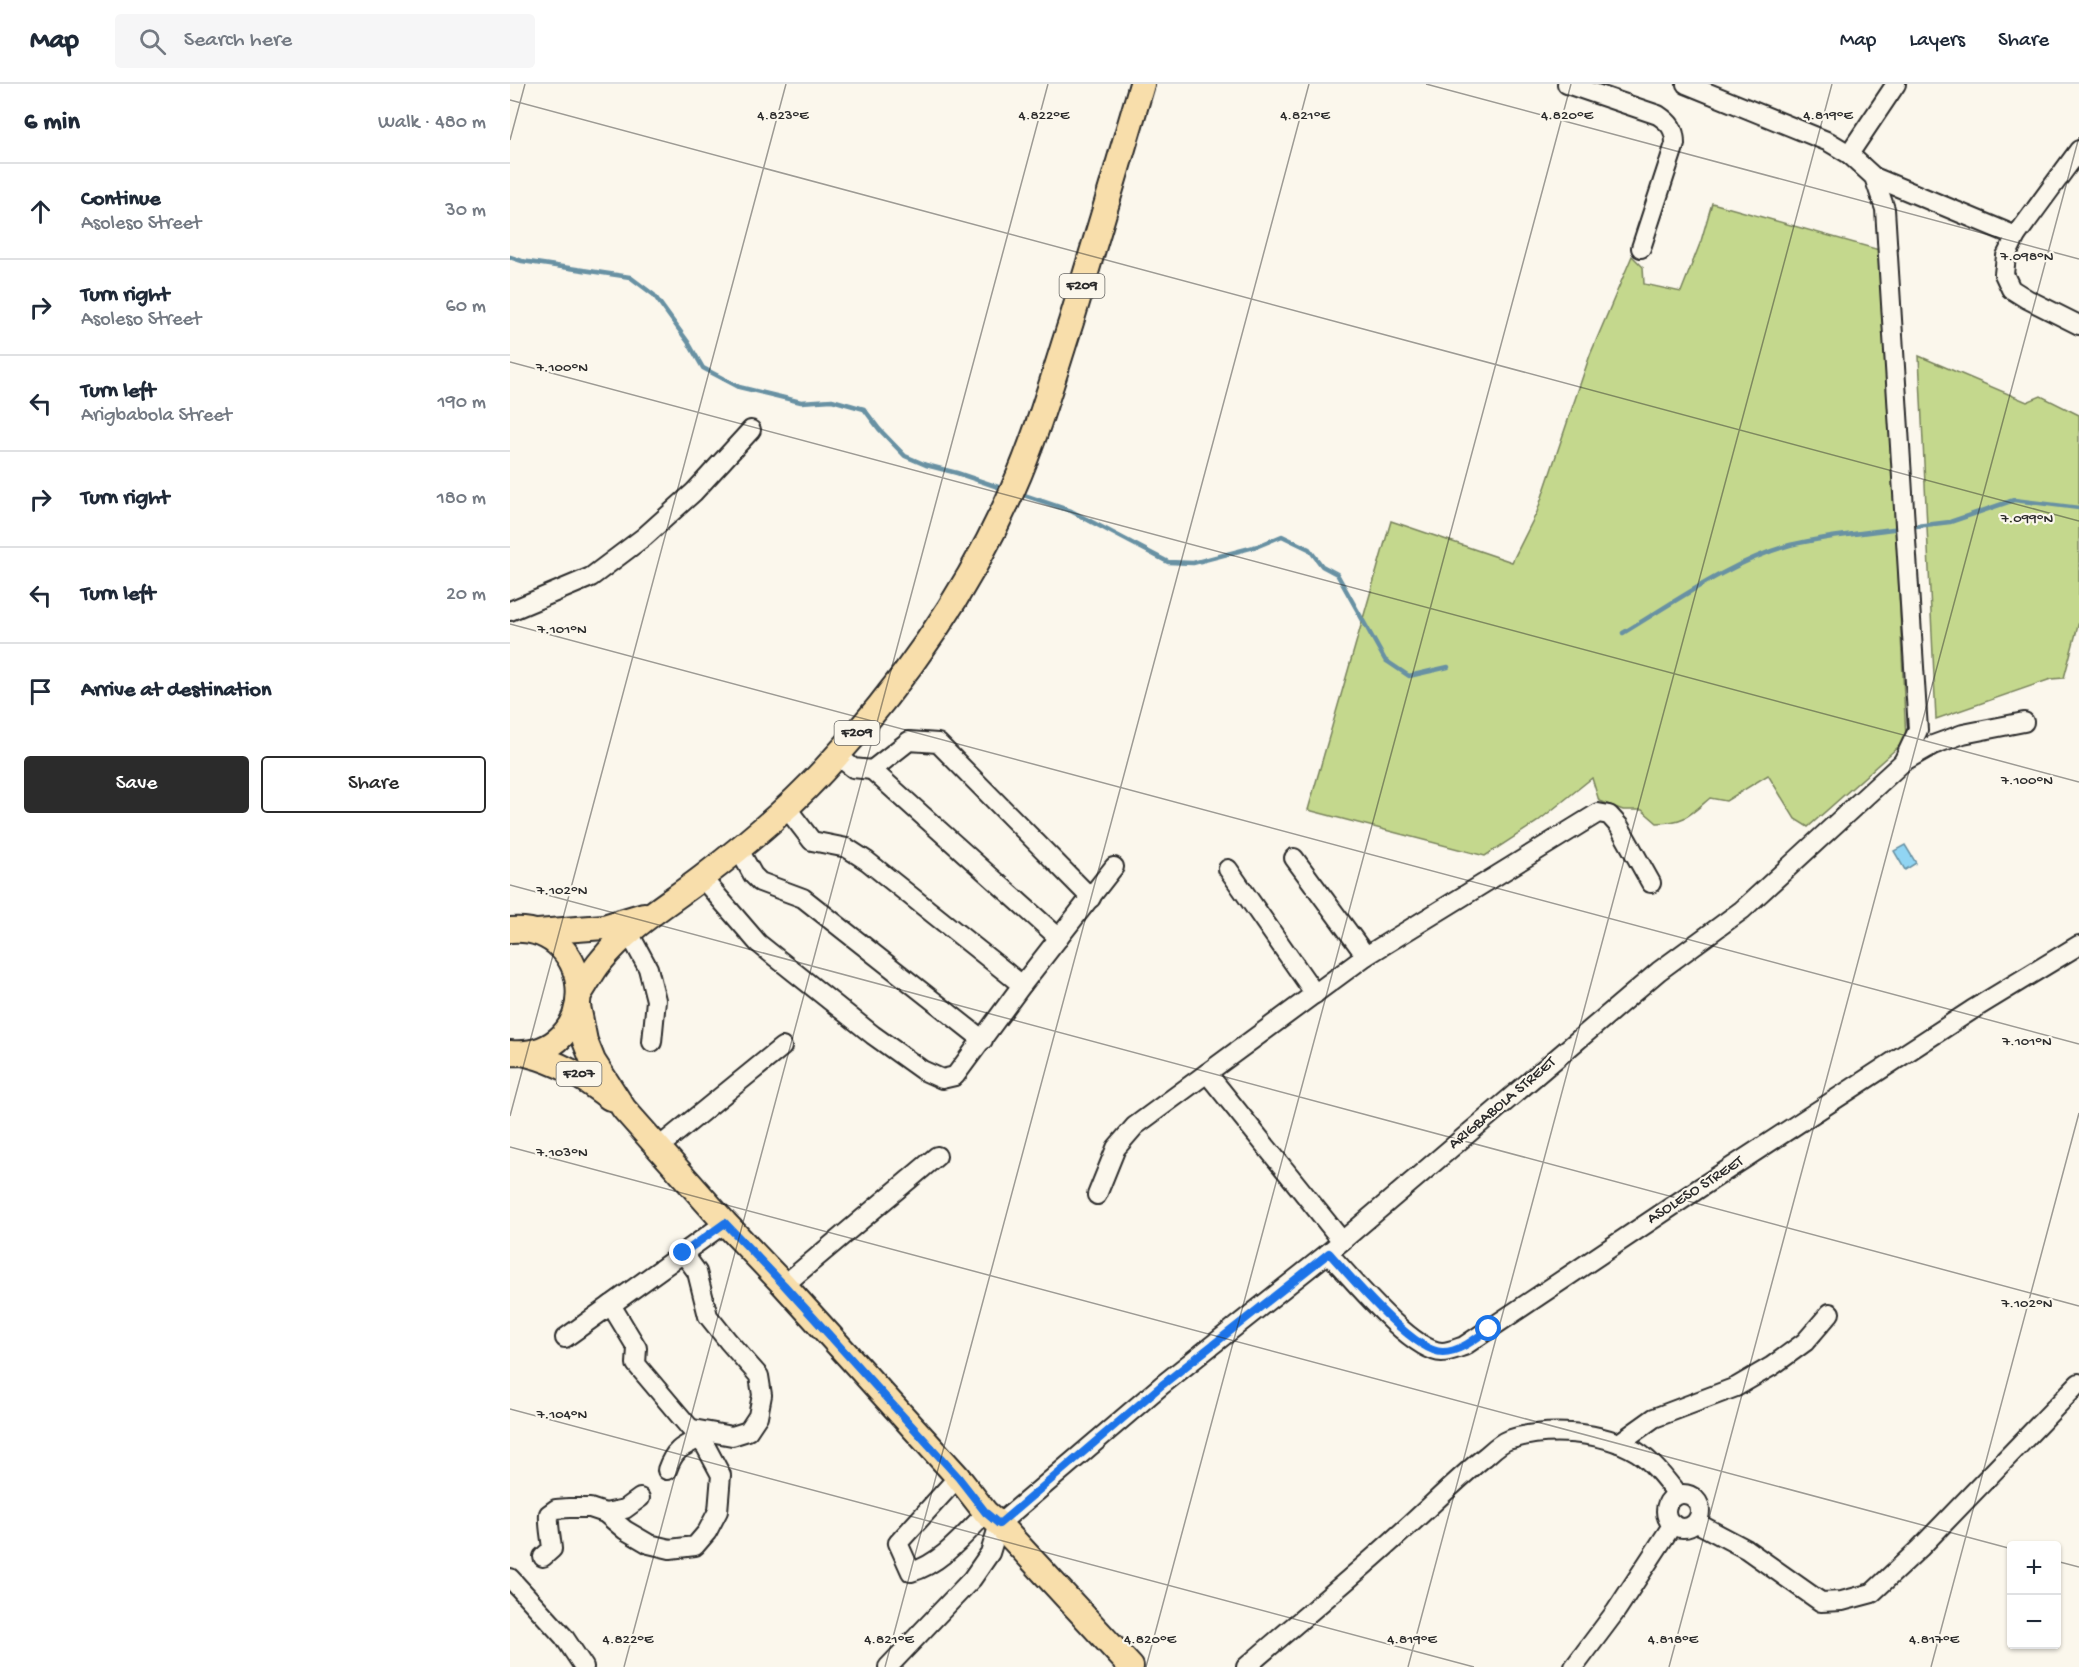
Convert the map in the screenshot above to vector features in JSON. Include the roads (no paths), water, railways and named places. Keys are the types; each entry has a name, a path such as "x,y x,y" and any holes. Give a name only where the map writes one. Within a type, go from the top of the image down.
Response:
{"main road":[{"name":"F209","path":"518,1053 540,1050 559,1038 573,1020 579,1000 601,960 652,912 702,878 786,807 882,705 926,646 976,562 1010,496 1040,421 1142,84"},
{"name":"F209","path":"537,933 604,927 652,912"},
{"name":"F209","path":"510,930 520,929 537,933 555,942 568,956 577,974 579,1000"},
{"name":"F207","path":"579,1000 585,1041 593,1060 624,1108 1124,1664"},
{"name":"F207","path":"518,1053 542,1058 579,1074 624,1108"}],"street":[{"path":"1567,84 1658,115 1671,123 1675,134 1675,144 1641,248"},
{"path":"1686,84 1829,142 1849,154 1874,177 2016,236"},
{"path":"1849,154 1896,84"},
{"path":"2079,150 2016,236 2006,256 2004,274 2011,289 2079,326"},
{"path":"1874,177 1885,209 1918,730 1903,762"},
{"path":"510,611 591,577 627,550 694,492 751,430"},
{"name":"ARIGBABOLA STREET","path":"958,1477 898,1543 911,1572 923,1569 992,1518 1335,1247 1659,971 1742,910 1903,762 1933,745 1963,734 2024,722"},
{"path":"872,770 909,741 938,743 1091,898"},
{"path":"837,754 853,768 872,770 1059,938"},
{"path":"786,807 812,841 848,848 867,861 1022,985"},
{"path":"1097,1195 1116,1148 1135,1126 1366,956 1599,813 1609,815 1619,826 1651,883"},
{"path":"738,848 753,875 760,882 802,898 983,1040"},
{"path":"1294,858 1366,956"},
{"path":"702,878 758,943 873,1035 922,1070 942,1079 955,1077 1022,985 1114,867"},
{"path":"1228,869 1315,993"},
{"path":"629,933 648,968 656,1000 652,1042"},
{"name":"ASOLESO STREET","path":"1207,1073 1335,1247 1398,1327 1425,1347 1443,1352 1464,1346 1701,1186 1972,1010 2079,945"},
{"path":"659,1147 782,1047"},
{"path":"784,1285 937,1156"},
{"path":"565,1338 725,1223"},
{"path":"667,1470 673,1455 696,1434 732,1436 747,1431 758,1416 762,1395 759,1376 708,1316 698,1272 683,1253"},
{"path":"543,1557 552,1549 548,1525 549,1514 556,1509 590,1508 605,1513 625,1530 649,1544 670,1549 695,1545 707,1532 718,1511 721,1475 706,1447 636,1364 637,1348 611,1305"},
{"path":"1619,1443 1654,1418 1736,1387 1772,1366 1805,1342 1830,1313"},
{"path":"1696,1523 1700,1509 1693,1497 1686,1494 1678,1495 1667,1504 1666,1512 1673,1524 1680,1527 1696,1523 1746,1549 1821,1602 1842,1601 1872,1593 1920,1548 2079,1383"},
{"path":"1246,1667 1391,1542 1478,1462 1505,1441 1525,1435 1549,1433 1594,1435 1619,1443 1639,1453 1662,1475 1678,1495"},
{"path":"605,1513 625,1509 640,1498"},
{"path":"888,1667 972,1579 990,1553 992,1518"},
{"path":"1574,1667 1616,1611 1673,1524"},
{"path":"510,1578 564,1637 584,1667"}],"water":[{"path":"1905,845 1916,863 1905,870 1894,851"}],"waterway":[{"path":"510,257 522,261 630,277 654,295 688,342 703,368 739,387 801,402 832,400 864,409 879,429 905,456 926,465 1004,489"},
{"path":"1018,493 1071,511 1168,562 1193,563 1258,546 1282,536 1309,549 1322,566 1337,574 1385,660 1409,676 1448,667"},
{"path":"1908,527 1950,522 2014,500 2079,508"},
{"path":"1623,633 1704,583 1768,552 1817,539 1900,528"}]}
